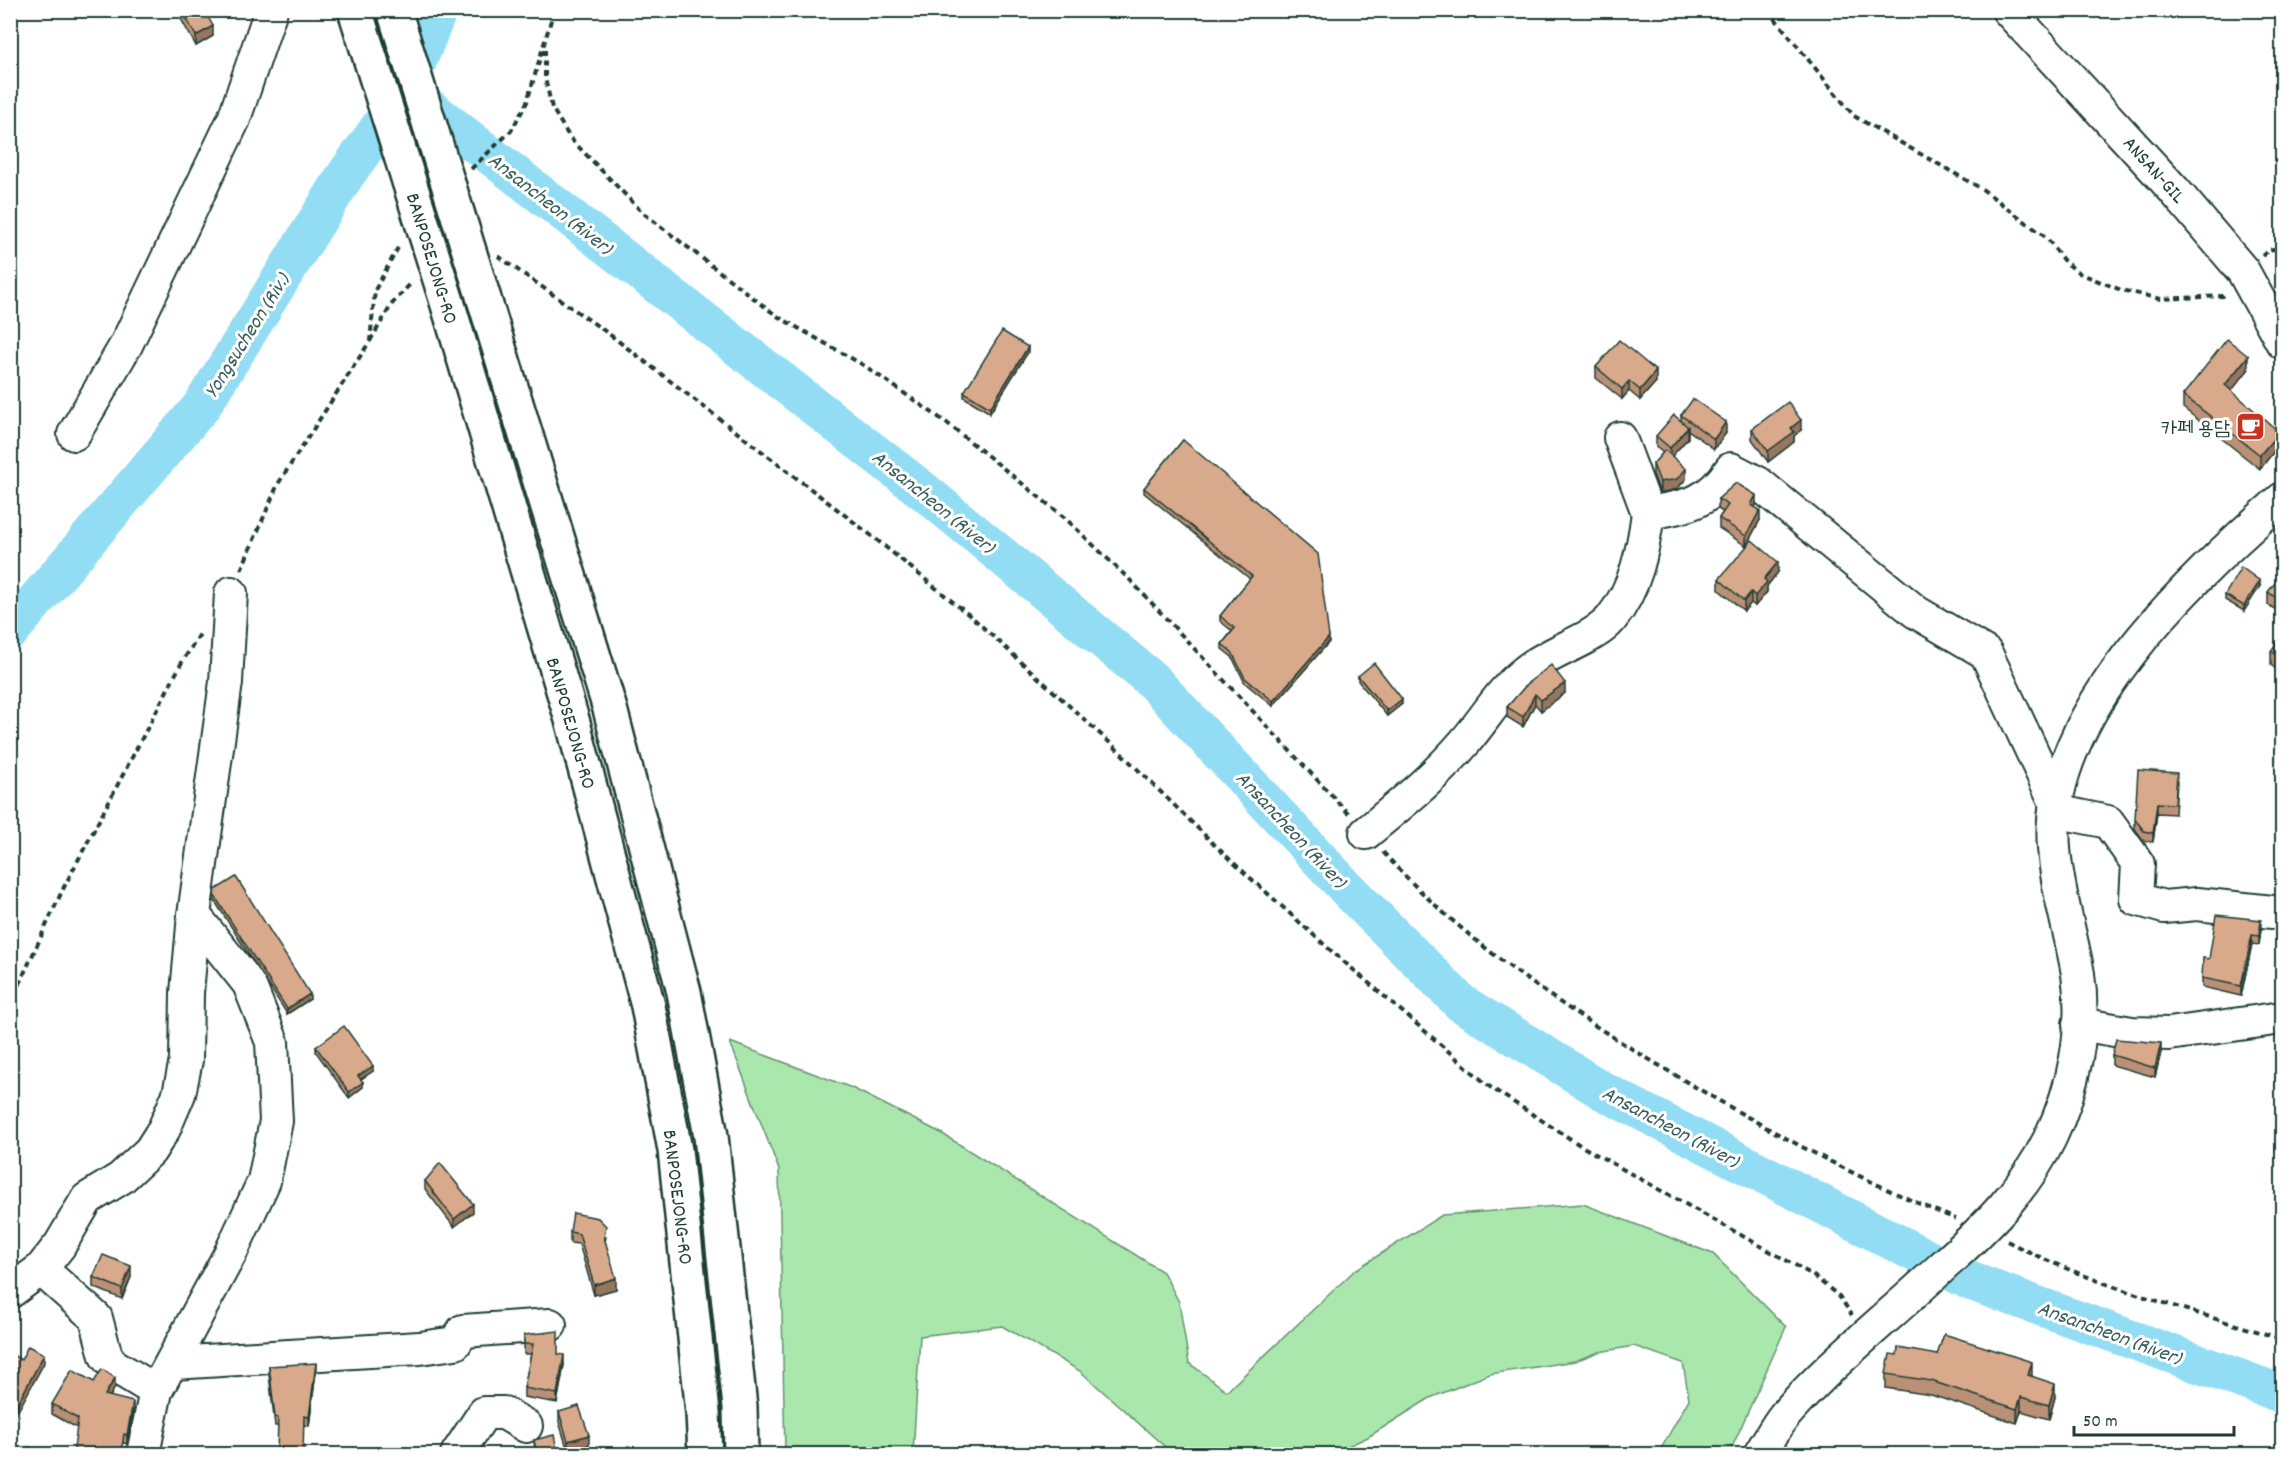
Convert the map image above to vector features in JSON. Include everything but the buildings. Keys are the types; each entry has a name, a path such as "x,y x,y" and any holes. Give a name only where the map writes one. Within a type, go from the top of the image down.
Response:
{"highway":[{"name":"BANPOSEJONG-RO","path":"355,10 449,308 573,723 648,1006 675,1150 703,1413 705,1455"},
{"name":"BANPOSEJONG-RO","path":"394,10 610,709 684,992 711,1136 740,1407 741,1455"}],"street":[{"path":"74,434 126,345 234,119 271,10"},
{"name":"ANSAN-GIL","path":"2008,10 2174,190 2243,271 2283,342"},
{"path":"1366,833 1421,786 1464,744 1492,704 1524,672 1549,654 1610,621 1630,589 1642,555 1648,513 1620,438"},
{"path":"1648,513 1704,499 1718,488 1731,469 1758,483 1916,612 1986,653 2056,807 2108,822 2138,864 2136,899 2164,907 2197,904 2283,913"},
{"path":"1760,1455 1784,1417 1870,1333 1979,1233 2022,1187 2049,1141 2066,1100 2079,1048 2078,977 2054,847 2056,807 2066,761 2090,711 2142,639 2235,540 2283,499"},
{"path":"10,1292 41,1269 60,1245 87,1199 121,1178 150,1151 164,1129 179,1094 186,1060 187,993 194,915 226,682 231,593"},
{"path":"143,1455 156,1391 231,1252 264,1181 276,1121 272,1042 249,984 194,915"},
{"path":"2079,1024 2132,1033 2169,1034 2283,1018"},
{"path":"41,1269 96,1318 106,1356 113,1365 156,1391"},
{"path":"173,1363 420,1348 455,1343 463,1331 550,1325"},
{"path":"457,1455 484,1413 504,1413 526,1426"}],"path":[{"path":"464,176 511,131 527,102 554,10"},
{"path":"1768,10 1854,116 1982,189 2047,238 2063,260 2079,273 2121,290 2161,299 2223,296 2243,271 2269,250 2283,247"},
{"path":"544,50 545,78 552,108 570,138 642,212 777,316 866,366 947,423 1065,518 1132,582 1407,879 1447,914 1562,1005 1767,1129 1979,1233 2083,1275 2283,1340"},
{"path":"370,341 375,290 404,238"},
{"path":"495,255 510,262 609,334 872,536 974,619 1120,752 1225,855 1311,933 1490,1087 1584,1147 1811,1274 1839,1296 1870,1333"},
{"path":"231,593 278,484 392,304 420,273"},
{"path":"10,1004 63,889 182,662 208,622"}],"green space":[{"path":"730,1042 852,1088 941,1133 1163,1272 1179,1302 1189,1363 1227,1391 1355,1270 1442,1215 1583,1204 1713,1254 1786,1327 1729,1454 1658,1454 1689,1399 1683,1363 1634,1346 1599,1352 1575,1361 1490,1374 1430,1398 1368,1437 1330,1454 1173,1454 1080,1371 1002,1326 920,1336 913,1454 785,1454 779,1170"}],"waterway":[{"name":"Yongsucheon (Riv.)","path":"10,631 201,407 345,176 406,90 438,10"},
{"name":"Ansancheon (River)","path":"406,90 926,493 1152,680 1351,893 1461,1003 1603,1091 1970,1281 2282,1394"}],"place":[{"name":"카페 용담","path":"2251,427"}]}
